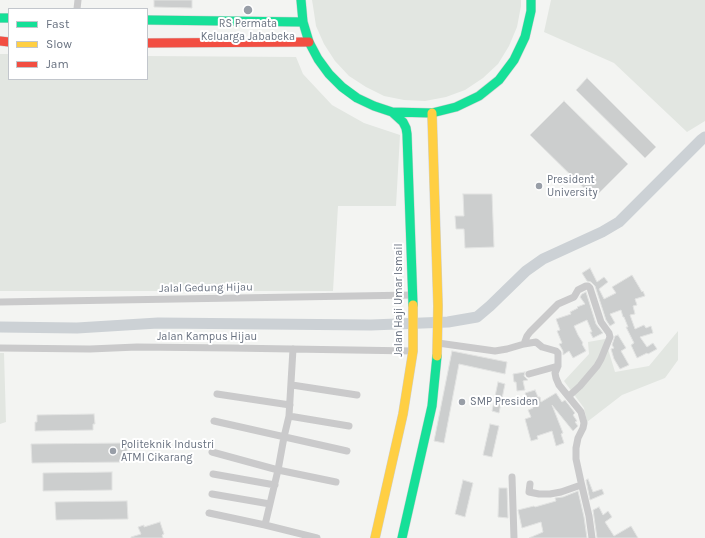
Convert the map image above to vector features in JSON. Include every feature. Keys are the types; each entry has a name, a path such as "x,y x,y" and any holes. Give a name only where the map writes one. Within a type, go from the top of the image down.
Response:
{"main road":[{"path":"301,0 303,22 309,42 321,64 342,87 358,98 374,106 392,112 432,113 456,107 468,102 479,96 499,80 514,60 525,37 531,12 531,0"},
{"path":"148,20 303,22"},
{"path":"148,44 309,42"},
{"name":"Jalan Haji Umar Ismail","path":"375,538 403,414 413,351 413,298 406,128 403,122 392,112"},
{"path":"402,538 433,398 436,378 438,306 432,113"}],"street":[{"path":"524,344 530,332 558,304 574,297 578,290 586,286 590,288 601,322 609,333 610,337 597,366 580,386 569,396"},
{"name":"Jalal Gedung Hijau","path":"0,302 413,298"},
{"path":"438,340 495,351 536,342 542,348 556,351 558,353 558,366 555,373 556,378 559,385 581,412 584,423 578,438 576,459 581,485 590,516 592,538"},
{"name":"Jalan Kampus Hijau","path":"0,348 90,350 152,348 413,351"},
{"path":"265,525 290,416 293,349"},
{"path":"529,374 558,366"},
{"path":"292,386 357,395"},
{"path":"217,394 290,405"},
{"path":"290,416 349,426"},
{"path":"214,421 347,451"},
{"path":"212,452 278,470 336,482"},
{"path":"213,474 275,485"},
{"path":"512,477 514,538"},
{"path":"530,484 529,492 539,494 561,492 581,485"},
{"path":"212,494 270,504"},
{"path":"210,513 317,538"}],"shaded area":[{"path":"312,0 521,0 521,6 517,27 509,46 498,64 483,78 465,90 446,97 425,101 404,100 384,96 349,76 335,61 324,44 316,26"},
{"path":"551,0 705,0 705,121 687,132 614,63 544,32"},
{"path":"0,54 8,54 8,80 148,80 148,56 296,57 303,74 332,105 364,123 400,135 396,206 338,206 333,291 0,291"},
{"path":"678,331 678,360 665,378 622,395 587,422 584,408 564,381 589,354 588,342 605,339 615,372 649,366"},
{"path":"0,353 4,353 6,422 0,424"}],"building":[{"path":"154,0 192,0 192,8 154,7"},
{"path":"587,78 656,147 645,158 576,90"},
{"path":"564,101 628,164 594,198 530,135"},
{"path":"463,194 492,194 494,247 465,248 464,229 456,229 455,216 464,216"},
{"path":"590,268 597,282 604,277 608,282 599,289 604,299 616,293 612,287 632,275 645,296 635,299 637,305 633,306 635,314 630,315 635,329 644,325 646,328 651,326 653,333 640,337 647,347 653,343 657,349 637,358 631,345 634,343 626,327 628,327 621,310 610,314 615,323 610,326 606,320 595,286 591,282 587,281 582,273"},
{"path":"586,292 596,324 603,333 593,338 587,320 574,326 586,351 573,358 569,351 563,355 563,351 559,344 562,343 557,331 560,330 556,319 571,314 570,312 578,308 577,307 585,304 580,297"},
{"path":"618,335 626,348 621,351 629,365 620,369 614,359 611,349 614,348 612,345 615,336"},
{"path":"452,351 507,362 505,374 459,364 444,443 434,441"},
{"path":"525,372 524,376 528,380 523,381 525,390 517,391 513,374"},
{"path":"498,382 505,384 499,413 492,411"},
{"path":"535,390 538,397 540,397 541,402 556,393 562,402 565,400 575,413 573,415 578,426 573,431 552,405 563,433 561,434 564,443 556,446 552,431 537,436 538,439 531,441 525,419 531,417 528,410 533,408 530,397 527,398 525,393"},
{"path":"94,414 95,424 93,424 93,430 35,431 37,415"},
{"path":"490,424 499,426 492,457 483,455"},
{"path":"127,443 127,462 32,463 31,444"},
{"path":"112,472 112,490 43,491 43,473"},
{"path":"588,479 593,492 602,489 604,494 590,500 586,480"},
{"path":"463,480 473,483 465,517 455,514"},
{"path":"499,488 507,488 508,518 498,517"},
{"path":"578,491 587,538 529,538 543,532 541,522 522,528 518,510 556,501 555,498 563,497"},
{"path":"127,501 128,519 56,520 55,502"},
{"path":"599,507 603,515 608,511 612,517 605,522 614,536 631,526 638,538 597,538 593,510"},
{"path":"160,522 164,534 162,535 163,538 131,538 141,534 138,527 144,525 144,527"}],"waterway":[{"path":"0,327 77,328 158,323 371,325 448,322 477,317 526,271 543,259 602,232 619,222 705,137"}],"traffic: fast":[{"path":"301,0 303,22 309,42 318,59 329,74 342,87 357,98 392,112 432,113 456,107 479,96 499,80 514,60 525,37 531,11 531,0"},
{"path":"0,18 8,18"},
{"path":"148,20 303,22"},
{"path":"392,112 403,122 407,134 413,305"},
{"path":"402,538 432,406 437,356"}],"traffic: slow":[{"path":"432,113 438,306 437,356"},
{"path":"375,538 403,414 413,351 413,305"}],"traffic: jam":[{"path":"0,41 8,42"},
{"path":"148,43 309,42"}],"place":[{"name":"RS Permata Keluarga Jababeka","path":"248,10"},
{"name":"President University","path":"539,186"},
{"name":"SMP Presiden","path":"462,402"},
{"name":"Politeknik Industri ATMI Cikarang","path":"113,451"}]}
